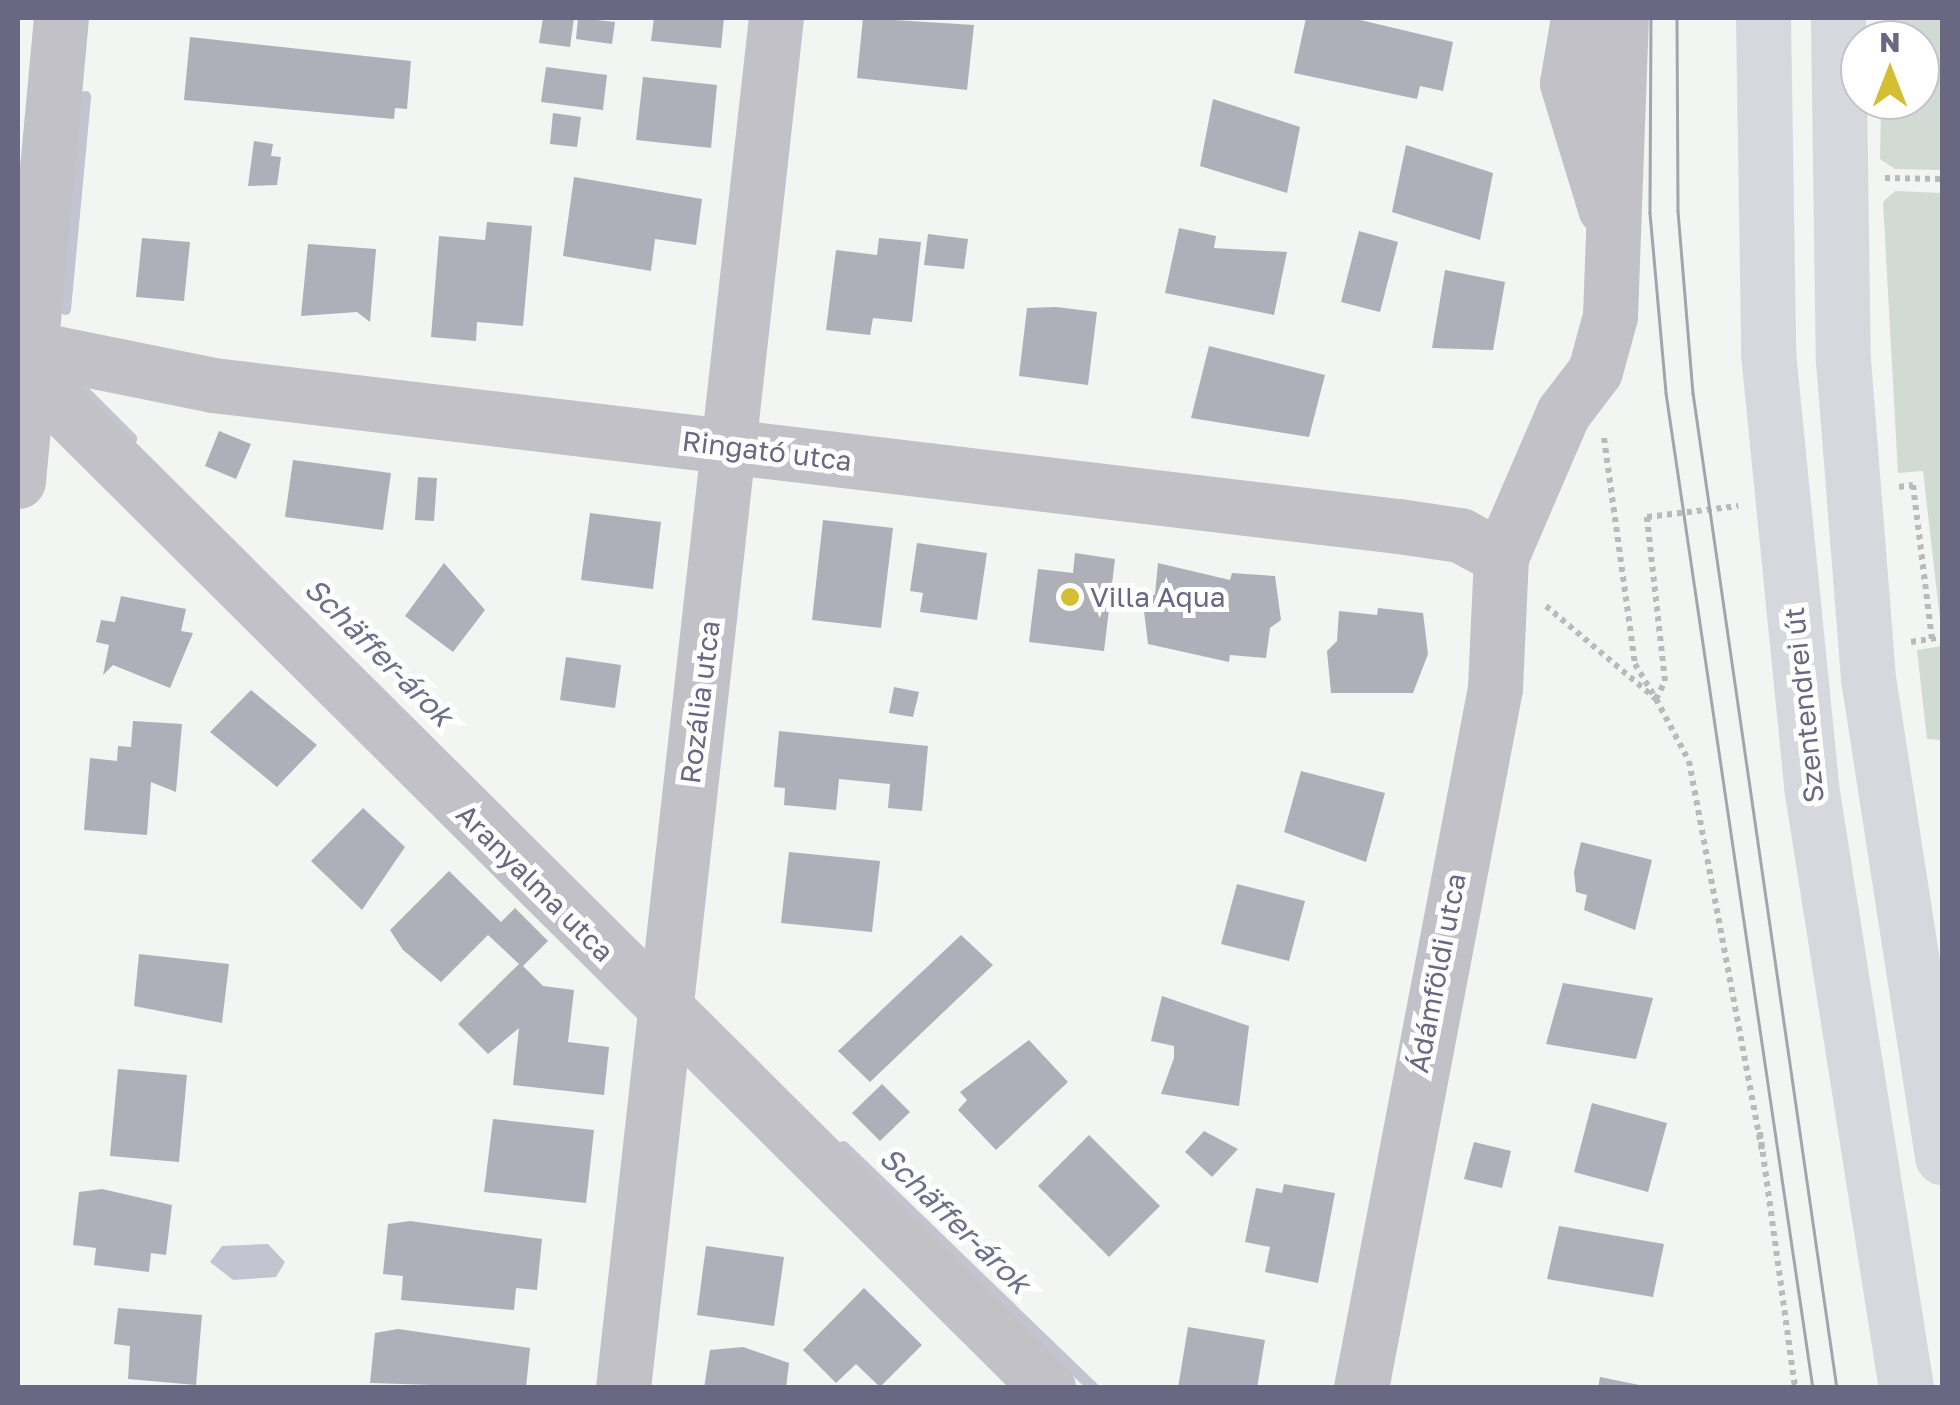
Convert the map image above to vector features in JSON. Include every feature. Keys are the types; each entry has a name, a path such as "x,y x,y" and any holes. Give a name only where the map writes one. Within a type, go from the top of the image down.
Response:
{"main road":[{"name":"Szentendrei út","path":"1763,18 1768,353 1811,786 1906,1388"},
{"path":"1838,18 1850,478 1868,678 1937,1091 1942,1157"}],"street":[{"path":"18,481 61,18"},
{"name":"Rozália utca","path":"623,1388 776,18"},
{"path":"1578,18 1568,83 1617,239"},
{"path":"1500,557 1562,413 1595,371 1617,239 1620,18"},
{"name":"Ringató utca","path":"29,360 1413,528 1460,535 1500,557"},
{"name":"Aranyalma utca","path":"29,360 664,1014 1048,1388"},
{"name":"Ádámföldi utca","path":"1361,1388 1495,688 1500,557"}],"path":[{"path":"1874,178 1942,179"},
{"path":"1595,371 1635,664 1689,760 1762,1150"},
{"path":"1913,485 1932,638"},
{"path":"1647,516 1665,680 1656,699"},
{"path":"1500,557 1578,640 1656,699"},
{"path":"1910,642 1942,637"},
{"path":"1760,1132 1795,1388"}],"shaded area":[{"path":"1942,18 1942,170 1895,169 1880,159 1881,120 1940,120 1940,20 1883,20"},
{"path":"1895,191 1942,193 1941,628 1923,471 1898,473 1883,202"},
{"path":"1942,646 1942,740 1927,739 1917,650"},
{"path":"268,1244 285,1262 276,1277 233,1280 210,1262 222,1246"}],"building":[{"path":"543,18 574,18 570,47 539,43"},
{"path":"578,18 615,22 612,44 576,39"},
{"path":"654,18 724,18 721,48 651,41"},
{"path":"863,18 974,25 967,90 857,78"},
{"path":"1306,18 1352,18 1453,42 1443,91 1420,86 1417,99 1294,73"},
{"path":"190,37 411,61 407,109 395,108 394,119 184,100"},
{"path":"546,67 607,75 603,110 541,102"},
{"path":"643,77 717,85 711,148 636,140"},
{"path":"1213,99 1300,127 1287,193 1200,166"},
{"path":"553,113 581,117 577,147 550,144"},
{"path":"254,141 273,144 271,156 281,157 277,185 248,186"},
{"path":"1406,145 1493,173 1480,240 1392,212"},
{"path":"574,177 702,199 696,245 655,239 651,271 563,256"},
{"path":"487,222 532,226 523,326 477,322 476,341 431,337 439,236 485,240"},
{"path":"1179,228 1216,236 1214,248 1287,252 1274,315 1165,293"},
{"path":"1359,231 1398,242 1380,312 1341,302"},
{"path":"928,234 968,239 964,269 924,265"},
{"path":"142,238 190,242 184,301 136,297"},
{"path":"879,238 921,242 912,322 873,318 870,335 826,330 836,250 877,255"},
{"path":"308,244 376,249 370,322 357,312 301,316"},
{"path":"1445,270 1505,282 1493,350 1432,348"},
{"path":"1027,308 1097,312 1088,385 1019,376"},
{"path":"1209,346 1325,375 1309,437 1191,418"},
{"path":"219,431 251,444 236,479 205,466"},
{"path":"293,460 391,473 383,530 285,517"},
{"path":"418,477 437,478 434,521 415,520"},
{"path":"590,513 661,522 653,589 581,580"},
{"path":"823,520 893,528 881,628 812,620"},
{"path":"917,543 987,553 977,620 920,612 923,593 910,591"},
{"path":"1075,553 1115,559 1104,651 1029,642 1038,569 1073,573"},
{"path":"444,563 485,610 453,652 405,616"},
{"path":"1158,563 1230,580 1232,573 1275,576 1281,620 1270,628 1266,658 1230,655 1229,662 1148,644 1143,603 1155,594"},
{"path":"121,596 186,609 181,631 193,633 170,688 113,665 103,675 109,645 96,642 101,620 115,622"},
{"path":"1378,608 1423,613 1428,654 1413,693 1331,693 1327,651 1337,641 1339,611 1377,615"},
{"path":"566,657 621,665 615,708 560,700"},
{"path":"894,687 919,692 913,717 889,713"},
{"path":"251,690 317,745 277,787 210,732"},
{"path":"133,721 182,724 176,792 151,782 147,835 84,830 90,758 117,761 118,746 131,747"},
{"path":"779,731 928,746 922,811 888,808 890,784 839,779 836,810 784,805 785,788 774,787"},
{"path":"1301,771 1385,793 1366,862 1284,832"},
{"path":"363,808 405,847 362,910 311,861"},
{"path":"1581,842 1652,860 1635,930 1584,910 1587,895 1576,892 1574,872"},
{"path":"789,852 880,861 872,932 781,923"},
{"path":"449,871 501,922 515,908 548,941 523,966 543,986 574,990 568,1042 609,1047 604,1095 513,1085 519,1028 488,1054 458,1024 519,964 488,935 441,982 403,950 390,930"},
{"path":"1237,884 1305,901 1289,961 1221,944"},
{"path":"961,935 993,965 870,1082 838,1051"},
{"path":"139,954 229,964 222,1023 134,1006"},
{"path":"1563,983 1653,998 1636,1059 1546,1044"},
{"path":"1162,996 1249,1026 1239,1106 1161,1094 1174,1058 1174,1046 1151,1041"},
{"path":"1029,1040 1068,1082 996,1150 958,1110 967,1100 960,1092"},
{"path":"118,1069 187,1075 179,1162 110,1156"},
{"path":"882,1084 910,1112 880,1141 852,1113"},
{"path":"1592,1103 1667,1123 1648,1192 1574,1172"},
{"path":"493,1119 594,1130 586,1203 484,1192"},
{"path":"1204,1131 1238,1149 1212,1177 1185,1152"},
{"path":"1089,1135 1160,1206 1109,1257 1038,1186"},
{"path":"1474,1142 1511,1151 1502,1188 1464,1179"},
{"path":"1284,1184 1335,1193 1318,1283 1265,1272 1270,1247 1245,1242 1256,1188 1282,1193"},
{"path":"102,1189 172,1205 166,1255 151,1253 149,1272 94,1265 96,1248 73,1245 79,1192"},
{"path":"410,1221 542,1239 537,1290 516,1288 514,1310 401,1300 403,1276 383,1274 388,1224"},
{"path":"1559,1226 1664,1244 1653,1297 1547,1279"},
{"path":"706,1246 784,1257 774,1326 697,1315"},
{"path":"864,1288 922,1345 880,1387 856,1364 836,1383 803,1350"},
{"path":"118,1308 202,1315 196,1385 128,1379 130,1346 114,1344"},
{"path":"1188,1327 1265,1340 1257,1388 1178,1388"},
{"path":"398,1329 530,1348 526,1388 370,1383 375,1333"},
{"path":"743,1347 789,1363 786,1388 704,1388 710,1350"},
{"path":"1600,1377 1644,1386 1644,1388 1598,1388"}],"waterway":[{"path":"65,309 85,96"},
{"name":"Schäffer-árok","path":"81,388 131,438"},
{"name":"Schäffer-árok","path":"843,1146 1094,1388"}],"tram line":[{"path":"1651,18 1650,213 1666,393 1813,1388"},
{"path":"1677,18 1678,211 1693,393 1837,1388"}],"place":[{"name":"Villa Aqua","path":"1070,597"}]}
